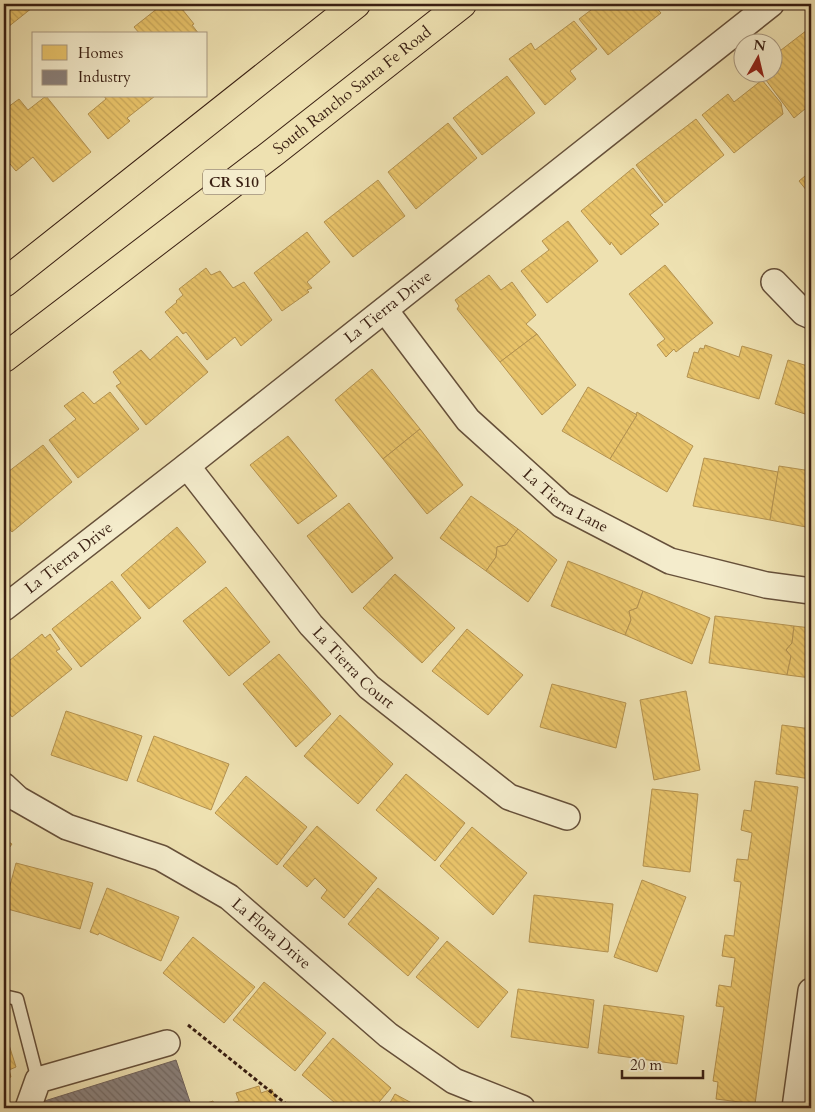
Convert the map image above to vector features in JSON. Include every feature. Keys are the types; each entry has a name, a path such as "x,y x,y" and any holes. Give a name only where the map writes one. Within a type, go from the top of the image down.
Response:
{"main road":[{"path":"4,283 356,4"},
{"name":"South Rancho Santa Fe Road","path":"4,358 274,152 462,4"}],"street":[{"name":"La Tierra Drive","path":"4,608 187,466 771,4"},
{"path":"774,282 804,313 811,316"},
{"name":"La Tierra Lane","path":"385,310 468,420 562,505 670,561 766,585 811,591"},
{"name":"La Tierra Court","path":"187,466 311,625 369,687 508,797 567,816"},
{"name":"La Flora Drive","path":"4,786 18,799 66,827 161,858 229,897 388,1035 454,1081 522,1108"},
{"path":"795,1108 811,991"},
{"path":"28,1108 38,1080 168,1043"}],"lane":[{"path":"4,996 17,998 38,1080"}],"path":[{"path":"168,1043 165,1029 186,1023 291,1108"}],"building: Homes":[{"path":"4,4 37,4 8,27 4,22"},
{"path":"163,4 178,4 194,24 192,25 197,32 138,32 134,27"},
{"path":"599,4 653,4 661,13 608,55 579,19"},
{"path":"574,21 597,49 570,71 576,79 545,105 509,59 531,43 535,50"},
{"path":"811,27 811,104 794,118 767,82 782,82 782,49"},
{"path":"4,33 10,40 4,45"},
{"path":"507,76 535,113 482,155 453,118"},
{"path":"759,82 764,82 781,103 783,114 734,153 702,115 728,94 734,102"},
{"path":"43,98 48,98 91,152 53,182 33,157 16,171 4,157 4,130 6,128 4,125 4,110 19,99 28,110"},
{"path":"152,98 127,118 130,121 108,139 88,114 106,99"},
{"path":"696,119 724,155 665,203 636,165"},
{"path":"448,123 477,158 416,209 388,172"},
{"path":"633,168 663,205 650,215 659,224 621,255 581,211"},
{"path":"811,171 811,196 799,181"},
{"path":"378,180 405,216 353,257 324,222"},
{"path":"568,221 598,261 547,303 521,271 549,250 542,241"},
{"path":"307,232 330,262 307,282 312,288 307,290 309,292 282,311 254,273"},
{"path":"665,265 713,323 676,352 674,349 666,357 657,345 665,339 629,294"},
{"path":"206,268 211,275 220,271 233,288 244,282 272,320 241,346 235,337 207,360 186,332 183,334 165,312 183,295 179,289"},
{"path":"489,275 501,290 512,282 536,315 526,324 537,334 500,362 457,309 459,306 455,300"},
{"path":"537,334 576,385 542,415 500,362"},
{"path":"177,336 208,372 146,425 116,386 121,383 113,372 141,350 150,360"},
{"path":"705,345 739,357 742,346 772,355 759,399 687,377 694,352 698,353 700,348 704,349"},
{"path":"788,360 811,367 811,416 775,404"},
{"path":"372,369 420,429 383,459 335,400"},
{"path":"588,387 637,415 610,459 562,431"},
{"path":"83,392 94,404 110,392 139,429 78,478 49,440 76,419 64,406"},
{"path":"637,412 693,446 667,492 610,459"},
{"path":"420,429 463,485 427,514 383,459"},
{"path":"288,436 337,496 298,524 250,465"},
{"path":"43,445 72,482 12,532 4,523 4,475"},
{"path":"704,458 778,472 770,520 693,506"},
{"path":"779,466 811,471 809,479 811,480 811,528 770,520"},
{"path":"471,496 518,529 506,545 497,547 496,557 486,571 440,538"},
{"path":"349,503 393,558 352,593 307,536"},
{"path":"177,527 206,562 149,609 121,575"},
{"path":"518,529 557,560 528,602 486,571 496,557 497,547 506,545"},
{"path":"568,561 643,591 637,608 629,611 631,620 625,635 551,606"},
{"path":"395,574 455,628 422,663 363,608"},
{"path":"112,581 141,618 81,667 52,629"},
{"path":"226,587 270,642 229,676 183,621"},
{"path":"643,591 710,618 692,664 625,635 631,620 629,611 637,608"},
{"path":"715,616 794,626 792,643 786,650 791,656 787,675 709,663"},
{"path":"794,626 811,628 811,678 787,675 791,656 786,650 792,643"},
{"path":"467,629 523,675 488,715 432,671"},
{"path":"42,634 45,638 50,634 60,649 56,651 72,669 12,717 4,706 4,665"},
{"path":"279,654 331,714 296,747 243,684"},
{"path":"552,684 626,703 616,748 540,727"},
{"path":"686,691 700,770 654,780 640,700"},
{"path":"66,711 142,736 127,781 51,755"},
{"path":"340,715 393,764 358,804 304,756"},
{"path":"782,725 811,729 811,779 776,774"},
{"path":"154,736 229,764 211,810 137,781"},
{"path":"406,774 465,823 435,861 376,810"},
{"path":"246,776 307,827 277,865 215,813"},
{"path":"755,781 798,787 755,1104 716,1099 718,1082 713,1081 724,1007 716,1006 719,985 731,987 735,958 722,956 725,935 734,936 741,882 734,881 737,859 748,860 752,833 741,830 744,810 751,811"},
{"path":"652,789 698,794 690,872 643,866"},
{"path":"317,826 377,878 344,918 321,898 327,890 315,878 307,887 283,866"},
{"path":"472,827 527,873 493,915 440,866"},
{"path":"4,839 12,844 4,855"},
{"path":"16,863 93,883 80,929 4,908"},
{"path":"642,880 686,897 657,972 614,957"},
{"path":"107,888 179,917 161,961 99,933 98,935 90,932"},
{"path":"378,888 439,938 408,976 348,924"},
{"path":"534,895 613,904 608,952 529,942"},
{"path":"193,937 255,987 224,1023 163,973"},
{"path":"447,941 508,992 478,1028 416,977"},
{"path":"264,982 326,1033 295,1071 233,1020"},
{"path":"518,989 594,1000 588,1048 511,1037"},
{"path":"604,1005 684,1016 677,1064 598,1053"},
{"path":"4,1029 16,1067 9,1070 11,1077 4,1079"},
{"path":"333,1038 391,1088 374,1108 341,1108 302,1075"},
{"path":"259,1086 261,1093 272,1089 278,1108 215,1108 239,1101 236,1093"},
{"path":"395,1094 421,1108 387,1108"},
{"path":"213,1101 215,1108 192,1108"}],"building: Industry":[{"path":"176,1060 191,1105 181,1108 40,1108 38,1103"}]}
